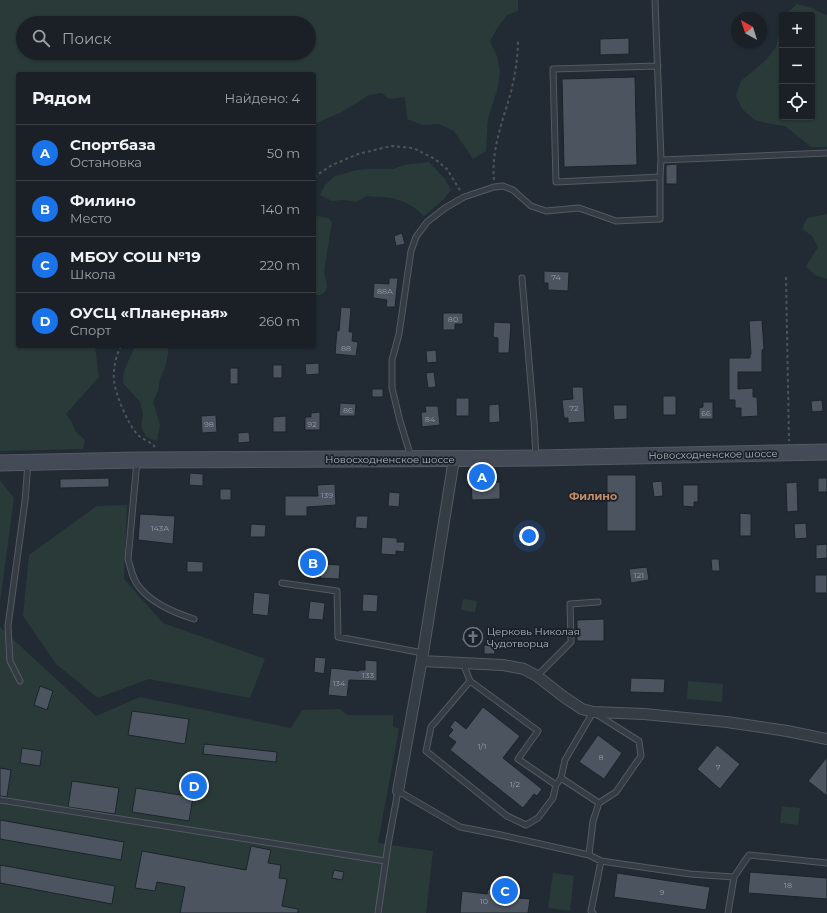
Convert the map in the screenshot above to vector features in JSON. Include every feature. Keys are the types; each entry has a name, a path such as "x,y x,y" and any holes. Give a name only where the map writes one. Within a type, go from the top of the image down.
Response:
{"main road":[{"name":"Новосходненское шоссе","path":"0,463 137,460 536,458 827,452"}],"street":[{"path":"398,790 422,657 454,459"},
{"path":"422,657 524,669 537,676 582,709 593,712 644,714 727,722 787,731 827,740"}],"lane":[{"path":"412,459 400,421 392,388 392,360 401,321 411,251 416,237 427,222 445,208 464,197 494,187 503,186 513,190 531,206 546,211 579,208 616,221 660,219 661,160 655,0"},
{"path":"658,66 553,69 556,182 660,177"},
{"path":"661,160 827,153"},
{"path":"522,278 536,458"},
{"path":"137,460 128,559 133,575 139,588 154,600 178,614 194,619"},
{"path":"20,681 10,661 8,626 25,501 28,462"},
{"path":"282,583 337,590 338,637 422,657"},
{"path":"537,676 571,642 570,604 598,602"},
{"path":"463,663 470,681 538,732 518,759 556,786"},
{"path":"470,681 431,727 426,751 507,816 526,825 538,818 553,798 556,786 561,778 565,760 593,712 639,741 641,756 616,792 599,803 593,821 589,855"},
{"path":"561,778 599,803"},
{"path":"378,913 385,861 398,790 460,827 589,855 601,861 690,874 734,877"},
{"path":"0,800 385,861"},
{"path":"728,913 734,877 749,855 827,863"},
{"path":"593,913 591,911 601,861"}],"path":[{"path":"494,187 492,169 497,139 511,90 518,57 518,40"},
{"path":"316,176 332,165 358,154 391,146 413,148 434,159 447,169 464,197"},
{"path":"786,277 789,445"},
{"path":"119,348 116,358 114,380 121,407 136,433 156,448 157,460"},
{"path":"477,470 477,478"}],"shaded area":[{"path":"0,0 518,0 518,11 507,15 490,41 497,56 500,71 498,87 488,119 486,151 473,159 454,131 439,124 422,125 407,119 405,97 389,99 382,93 369,95 342,112 316,123 316,72 16,72 16,348 95,348 99,377 66,414 76,432 85,440 83,449 0,451"},
{"path":"797,4 812,8 827,16 827,147 811,147 785,126 755,120 743,110 736,96 741,81 766,60 776,47 779,36 779,120 815,120 815,12 788,12"},
{"path":"429,162 445,179 451,190 443,200 424,216 415,208 392,198 367,196 356,202 344,200 332,201 320,195 325,185 335,176 357,170 393,169 404,165"},
{"path":"827,214 827,279 815,275 806,266 818,247 812,236 802,229 807,218"},
{"path":"316,216 328,218 332,222 324,271 327,286 325,292 320,295 316,295"},
{"path":"134,348 168,348 165,367 153,402 160,425 157,441 146,437 141,426 143,414 140,402 123,383 124,371"},
{"path":"0,480 14,498 0,603"},
{"path":"127,505 124,579 163,623 265,659 250,698 149,679 98,698 56,664 23,616 29,555 97,506"},
{"path":"463,599 477,601 475,612 461,610"},
{"path":"0,627 96,716 140,697 291,728 302,710 340,709 347,715 393,715 393,726 399,729 378,843 433,851 426,913 0,913"},
{"path":"688,681 723,684 722,702 687,699"},
{"path":"782,806 800,808 798,825 780,823"},
{"path":"553,873 574,876 570,911 548,908"}],"building":[{"path":"629,38 629,54 600,55 600,39"},
{"path":"635,77 637,165 564,167 562,79"},
{"path":"677,164 677,184 666,184 666,165"},
{"path":"402,233 405,244 396,246 394,236"},
{"path":"544,271 569,272 568,291 548,290 548,283 544,283"},
{"path":"389,278 398,278 395,307 386,307 387,300 373,298 374,283 389,284"},
{"path":"341,307 351,308 349,332 353,332 352,341 358,342 356,356 335,354"},
{"path":"443,313 463,313 463,324 455,324 455,330 443,330"},
{"path":"762,320 764,349 762,350 762,372 738,372 738,389 753,388 753,397 757,397 758,416 741,417 741,408 735,408 735,400 729,400 729,358 750,358 749,321"},
{"path":"494,322 511,323 509,353 498,353 498,338 493,337"},
{"path":"436,350 437,362 427,363 426,351"},
{"path":"319,363 319,374 306,375 305,364"},
{"path":"273,365 282,365 282,378 273,378"},
{"path":"230,368 238,368 238,384 230,384"},
{"path":"434,372 436,387 428,388 426,373"},
{"path":"572,387 583,387 585,422 568,423 568,418 564,418 562,400 573,399"},
{"path":"372,389 383,389 383,397 372,397"},
{"path":"663,396 676,396 676,415 663,415"},
{"path":"456,398 469,398 469,416 456,416"},
{"path":"822,400 823,411 812,412 811,401"},
{"path":"703,402 713,402 713,419 699,419 699,408 703,407"},
{"path":"340,403 356,404 355,416 339,416"},
{"path":"499,404 500,422 489,423 489,405"},
{"path":"613,405 627,405 627,419 614,420"},
{"path":"425,406 438,406 440,425 422,427 421,412 426,412"},
{"path":"320,412 320,430 305,430 305,417 311,417 311,413"},
{"path":"216,415 217,432 202,433 201,416"},
{"path":"286,416 286,432 273,432 273,417"},
{"path":"249,432 250,442 238,443 238,433"},
{"path":"190,473 203,474 203,486 189,485"},
{"path":"607,475 636,475 636,531 607,531"},
{"path":"109,478 109,487 60,488 60,479"},
{"path":"818,478 827,478 827,492 818,492"},
{"path":"662,481 663,496 654,497 652,482"},
{"path":"500,482 500,499 472,500 471,483"},
{"path":"797,482 798,511 787,512 786,483"},
{"path":"335,484 336,505 307,507 307,516 285,516 285,496 318,496 317,485"},
{"path":"683,485 698,485 698,502 694,502 694,507 683,506"},
{"path":"220,489 231,489 231,500 220,500"},
{"path":"389,492 400,493 399,507 388,506"},
{"path":"740,513 751,514 751,536 740,536"},
{"path":"140,514 175,516 173,544 138,540"},
{"path":"356,516 368,516 367,529 355,528"},
{"path":"806,523 807,538 795,539 794,524"},
{"path":"251,524 266,525 265,537 250,537"},
{"path":"382,537 397,538 397,542 405,542 404,552 396,551 396,555 381,554"},
{"path":"827,544 827,558 816,559 816,545"},
{"path":"711,559 719,559 720,571 712,571"},
{"path":"187,561 203,562 203,572 187,572"},
{"path":"321,564 340,565 339,579 320,578"},
{"path":"647,567 649,580 631,583 629,569"},
{"path":"815,575 827,575 827,593 815,593"},
{"path":"254,592 270,594 268,616 252,614"},
{"path":"363,594 378,595 377,612 362,611"},
{"path":"310,601 325,603 323,620 308,619"},
{"path":"604,619 604,641 577,641 577,620"},
{"name":"Церковь Николая Чудотворца","path":"477,626 484,636 469,648 461,639"},
{"path":"484,645 495,646 495,654 484,654"},
{"path":"315,657 326,658 324,674 314,672"},
{"path":"365,660 377,661 377,681 349,680 347,697 328,695 331,668 359,671 365,670"},
{"path":"631,678 665,679 664,693 630,692"},
{"path":"40,686 53,691 47,710 34,705"},
{"path":"483,707 520,736 503,758 542,789 537,796 534,794 523,808 450,750 456,742 448,736 453,730 450,727 455,720 466,729"},
{"path":"132,711 189,719 185,744 128,735"},
{"path":"598,735 622,753 604,779 579,762"},
{"path":"204,744 277,752 276,762 203,754"},
{"path":"717,745 740,764 720,789 697,769"},
{"path":"22,748 42,751 40,766 20,763"},
{"path":"827,757 827,796 808,781"},
{"path":"0,768 11,770 7,797 0,796"},
{"path":"72,781 119,788 115,814 68,807"},
{"path":"136,788 193,797 189,821 132,812"},
{"path":"0,820 124,842 121,860 0,839"},
{"path":"251,846 271,850 268,863 281,865 279,878 287,879 282,906 298,909 298,913 180,913 185,887 157,882 155,891 135,888 142,851 246,870"},
{"path":"0,865 115,886 112,904 0,883"},
{"path":"334,870 344,872 342,880 332,878"},
{"path":"750,872 827,878 827,899 748,893"},
{"path":"617,873 710,887 706,910 614,897"},
{"path":"488,889 509,892 508,897 530,899 528,913 460,913 462,891 487,894"}],"place":[{"name":"Спортбаза","path":"482,477"},
{"name":"Филино","path":"313,563"},
{"name":"Церковь Николая Чудотворца","path":"473,637"},
{"name":"ОУСЦ «Планерная»","path":"194,786"},
{"name":"МБОУ СОШ №19","path":"505,891"}],"district":[{"name":"Филино","path":"593,496"}]}
